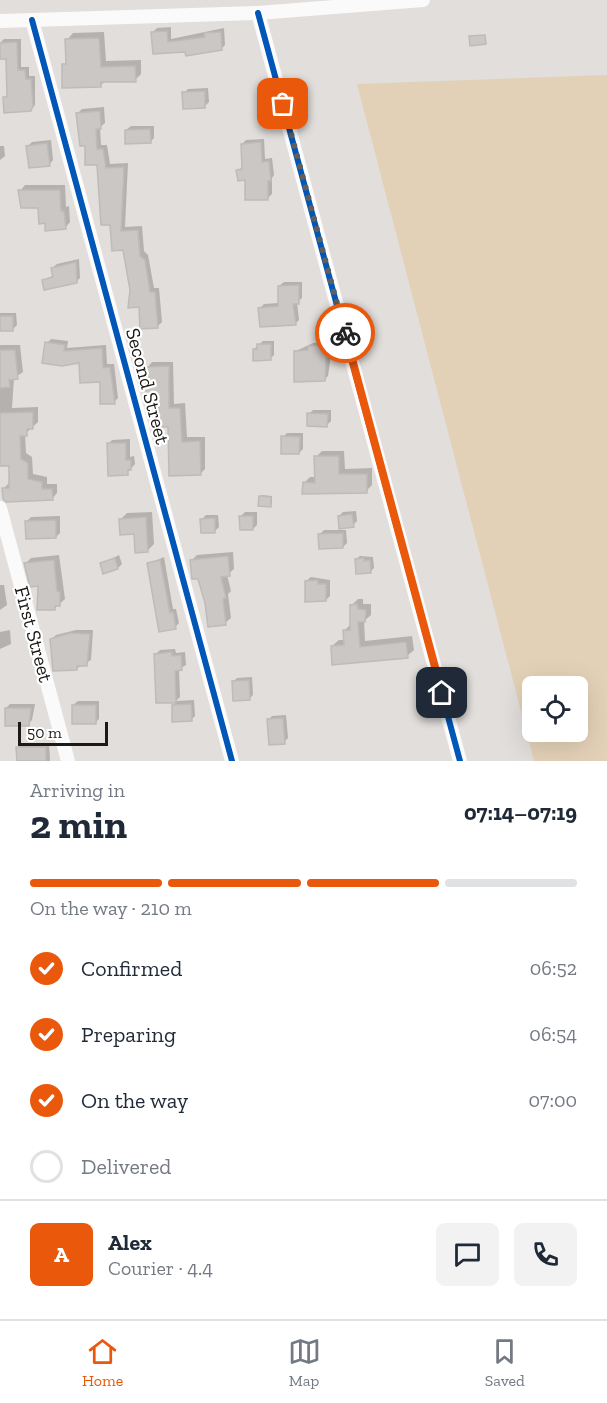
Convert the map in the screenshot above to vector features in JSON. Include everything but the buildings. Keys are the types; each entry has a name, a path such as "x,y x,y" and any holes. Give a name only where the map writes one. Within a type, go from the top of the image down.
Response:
{"street":[{"path":"0,21 258,13 423,0"},
{"path":"258,13 460,761"},
{"name":"Second Street","path":"32,20 232,761"},
{"name":"First Street","path":"0,508 68,761"}],"shaded area":[{"path":"607,75 607,761 534,761 529,742 588,742 588,676 522,676 522,715 357,84"}],"cycle path":[{"path":"258,13 460,761"},
{"path":"32,20 232,761"}],"way so far":[{"path":"283,104 345,333"}],"route":[{"path":"345,333 442,693"}]}
